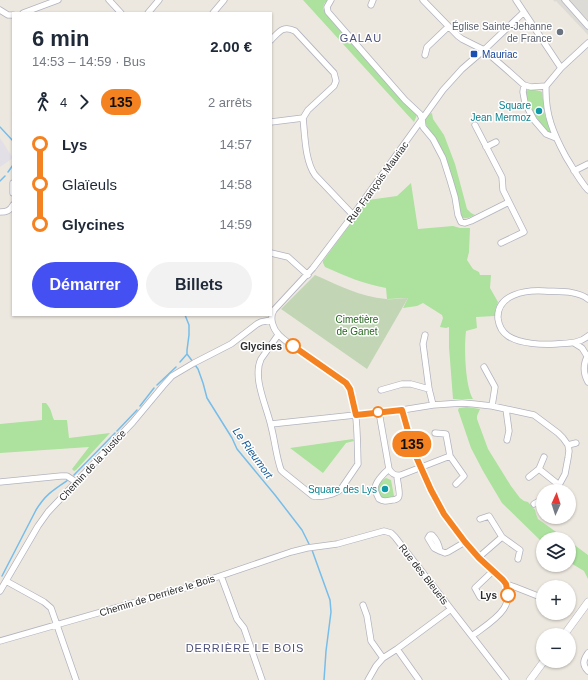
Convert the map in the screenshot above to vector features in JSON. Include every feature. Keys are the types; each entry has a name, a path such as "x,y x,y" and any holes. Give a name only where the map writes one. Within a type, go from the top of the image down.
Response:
{"street":[{"path":"26,12 58,0"},
{"path":"109,0 120,12"},
{"path":"149,12 159,0"},
{"path":"213,12 224,0"},
{"path":"331,0 327,7 328,12 405,100 420,114 423,127 433,139 443,158 461,222 465,223 471,221 509,202"},
{"path":"423,0 448,27 462,39 484,50 524,86 546,86"},
{"path":"516,0 561,68"},
{"path":"565,0 588,26"},
{"path":"0,10 8,15 12,15"},
{"name":"Rue François Mauriac","path":"272,318 274,310 308,275 353,216 452,79 524,12"},
{"path":"425,55 427,47 448,27"},
{"path":"272,39 281,30 291,29 295,31 334,73 336,81 334,86 308,110 303,118 308,159 316,176 353,216"},
{"path":"588,43 561,68 546,86 546,105 556,138 574,171 588,190"},
{"path":"524,86 523,98 534,120 546,134 556,138"},
{"path":"272,122 303,118"},
{"path":"474,125 502,177 503,190 524,232 501,243"},
{"path":"486,147 496,142"},
{"path":"574,171 588,164"},
{"path":"0,212 7,211 12,207"},
{"path":"272,253 288,257 308,275"},
{"path":"588,300 584,296 578,294 535,291 515,294 508,297 503,302 499,309 498,316 499,324 507,336 535,344 574,342 588,336"},
{"path":"272,318 278,335 346,383 350,389 356,415 358,464 338,492 317,497 313,496 281,470 271,424 263,400 258,373 261,359 278,335"},
{"name":"Chemin de la Justice","path":"0,591 38,526 48,512 133,422 167,381 172,376 194,363 231,344 257,324 272,318"},
{"path":"425,335 423,344 429,389 433,405"},
{"path":"574,342 582,348 587,356 584,373 588,382"},
{"path":"484,367 495,387 492,406"},
{"path":"381,390 402,384 411,384 429,389"},
{"path":"271,424 402,410 433,405 462,403 492,406 534,415 563,438 568,445 569,450 565,474 559,484 539,469"},
{"path":"506,409 509,431 507,440"},
{"path":"402,410 414,452 431,490 444,514 479,558 506,584 508,601 505,608 500,614 472,636"},
{"path":"379,412 389,470 393,474 397,476 401,475 450,456"},
{"path":"435,433 446,434 450,456 464,476 456,484"},
{"path":"568,445 576,443"},
{"path":"529,477 539,469 544,457"},
{"path":"389,470 384,474 375,487 379,499 384,502 397,499 399,497 397,476"},
{"path":"0,482 67,476 76,482"},
{"path":"480,519 489,516 502,537 520,550 518,559"},
{"name":"Rue des Bleuets","path":"312,547 337,544 378,532 384,531 391,533 506,680"},
{"path":"479,558 502,537"},
{"path":"440,550 445,553 465,542"},
{"name":"Chemin de Derrière le Bois","path":"0,641 185,588 291,552 312,547"},
{"path":"480,597 474,588 493,571"},
{"path":"221,576 237,619 244,628 262,680"},
{"path":"6,580 48,604 51,608 76,680"},
{"path":"506,584 515,586 536,595"},
{"path":"569,628 588,602"},
{"path":"363,605 367,616 371,641 382,658"},
{"path":"368,680 382,658 397,649 451,609"},
{"path":"397,649 419,680"},
{"path":"588,653 583,662 588,671"},
{"path":"530,680 539,668"}],"shaded area":[{"path":"553,0 588,0 588,35 556,1 555,2"},
{"path":"0,138 12,159 0,167"}],"green space":[{"path":"303,0 328,0 324,4 323,8 325,12 417,115 414,122"},
{"name":"Square Jean Mermoz","path":"529,89 542,92 545,116 553,133 548,133 531,109 525,92"},
{"path":"432,113 433,119 444,135 455,164 467,209 475,215 470,217 461,217 458,199 426,124 426,117"},
{"path":"411,183 418,229 453,226 470,228 469,252 467,260 473,269 479,272 480,275 491,275 490,288 498,302 495,310 495,316 476,317 477,328 466,331 465,356 467,376 470,393 473,399 453,399 449,327 440,327 443,318 442,315 423,303 417,306 403,308 408,298 387,299 386,288 347,277 325,267 323,263 368,200 397,196"},
{"name":"Cimetière de Ganet","path":"315,275 368,296 389,299 408,298 367,369 281,309"},
{"path":"42,403 46,403 48,405 54,420 67,420 69,438 110,433 74,471 72,469 89,447 0,453 0,424 42,420"},
{"path":"467,407 480,409 477,419 488,449 520,498 528,502 535,510 536,524 545,524 556,532 536,532 536,536 502,503 471,448 458,410 459,408"},
{"path":"353,439 354,441 346,443 323,473 290,448"},
{"name":"Square des Lys","path":"386,478 391,480 394,496 393,498 385,500 380,497 378,486 380,482"},
{"path":"576,546 588,555 588,579 584,571 576,566"}],"waterway":[{"name":"Le Rieumort","path":"0,127 12,140"},
{"path":"8,172 12,166"},
{"path":"0,181 5,176"},
{"name":"Le Rieumort","path":"185,316 189,325 187,354 193,362"},
{"path":"180,362 187,354"},
{"name":"Le Rieumort","path":"195,365 198,369 207,398 232,438 237,449 302,530 309,544"},
{"path":"157,385 176,367"},
{"path":"140,406 154,388"},
{"path":"117,431 137,410"},
{"path":"74,475 115,433"},
{"path":"2,576 39,505 50,493 68,480"},
{"name":"Le Rieumort","path":"312,550 330,600 331,612 324,680"}],"bus line":[{"name":"135","path":"293,346 346,383 350,389 356,415 402,410 414,452 431,490 444,514 479,558 503,580 506,584 508,595"}],"place":[{"name":"Église Sainte-Jehanne de France","path":"560,32"},
{"name":"Mauriac","path":"474,54"},
{"name":"Square Jean Mermoz","path":"539,111"},
{"name":"Glycines","path":"293,346"},
{"name":"Square des Lys","path":"385,489"},
{"name":"Lys","path":"508,595"}],"district":[{"name":"GALAU","path":"361,38"},
{"name":"DERRIÈRE LE BOIS","path":"245,648"}]}
